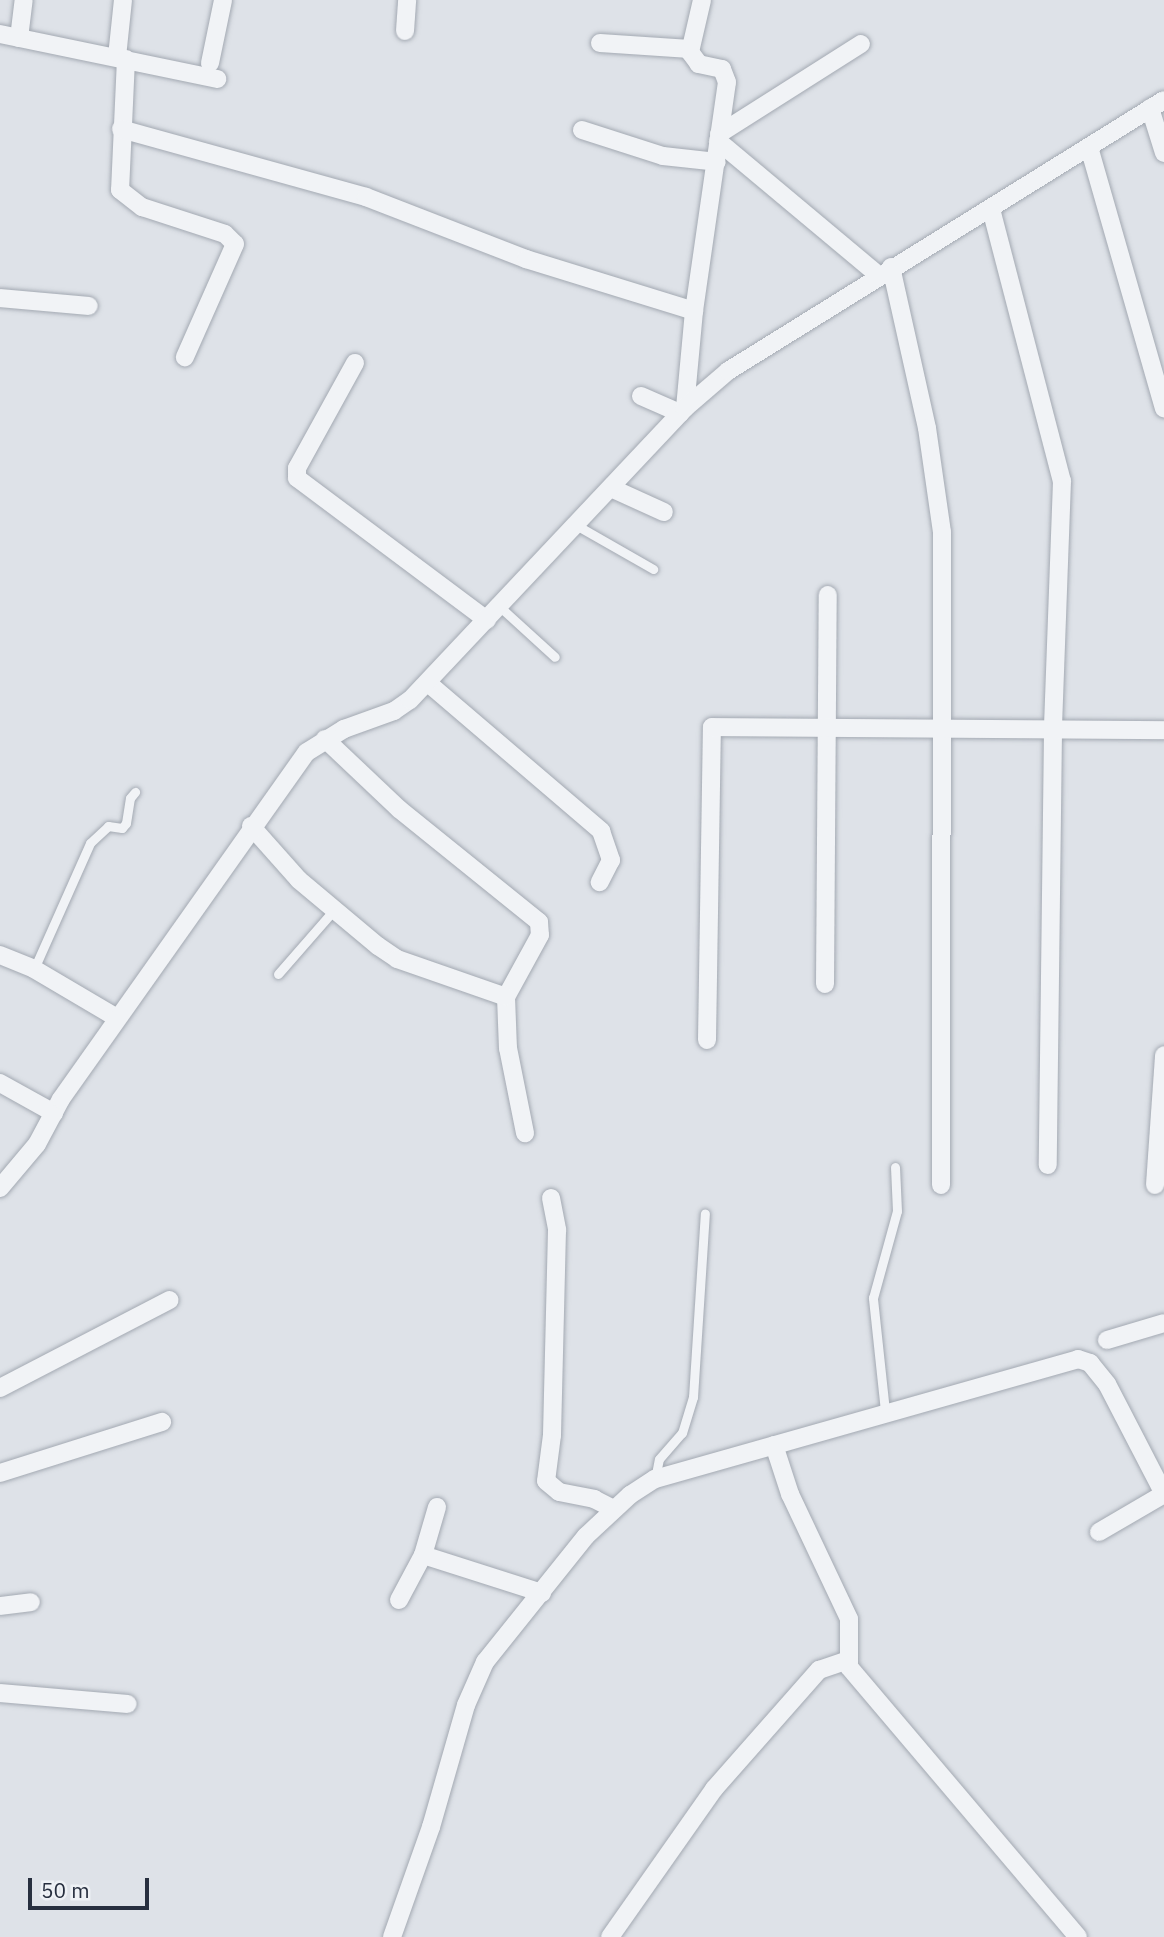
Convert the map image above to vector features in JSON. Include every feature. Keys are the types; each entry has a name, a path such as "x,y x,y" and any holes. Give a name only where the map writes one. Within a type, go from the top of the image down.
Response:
{"street":[{"path":"19,38 24,0"},
{"path":"122,0 119,182 126,197 168,218 225,234 234,244 185,357"},
{"path":"0,34 121,58 214,71 223,0"},
{"path":"405,31 408,0"},
{"path":"682,411 727,73 699,64 690,49 702,0"},
{"path":"600,43 690,49"},
{"path":"719,137 861,44"},
{"path":"0,1188 37,1144 54,1113 117,1018 293,767 326,739 394,711 428,683 682,411 728,371 1157,104 1164,153"},
{"path":"121,129 366,197 526,258 694,311"},
{"path":"582,130 663,156 717,162"},
{"path":"719,137 885,271 940,499 938,732 941,1185"},
{"path":"1089,147 1164,408"},
{"path":"991,209 1062,481 1053,731 1048,1165"},
{"path":"0,298 89,306"},
{"path":"355,363 297,468 297,478 494,614"},
{"path":"640,396 682,411"},
{"path":"611,488 664,512"},
{"path":"825,984 828,595"},
{"path":"428,683 601,831 611,860 600,882"},
{"path":"707,1040 712,727 938,732 1164,730"},
{"path":"326,739 399,808 539,922 540,935 506,997 508,1048 525,1133"},
{"path":"251,825 332,911 397,958 506,997"},
{"path":"0,955 34,969 117,1018"},
{"path":"1155,1185 1164,1055"},
{"path":"0,1083 54,1113"},
{"path":"551,1198 557,1230 552,1435 546,1480 559,1492 594,1499 614,1509"},
{"path":"0,1388 170,1300"},
{"path":"1107,1340 1164,1323"},
{"path":"392,1937 474,1684 485,1662 614,1509 655,1479 1078,1359 1090,1363 1107,1384 1164,1494 1099,1532"},
{"path":"0,1472 162,1422"},
{"path":"774,1445 790,1494 849,1619 848,1660 863,1686 1078,1937"},
{"path":"399,1601 423,1555 436,1507"},
{"path":"423,1555 542,1593"},
{"path":"0,1606 31,1602"},
{"path":"610,1937 675,1841 747,1750 819,1670 848,1660"},
{"path":"0,1693 128,1704"}],"lane":[{"path":"576,525 653,569"},
{"path":"494,614 555,657"},
{"path":"34,969 90,843 108,826 121,828 126,823 130,798 135,792"},
{"path":"278,974 332,911"},
{"path":"884,1412 873,1298 897,1211 895,1167"},
{"path":"655,1479 659,1459 682,1433 693,1397 705,1213"}]}
